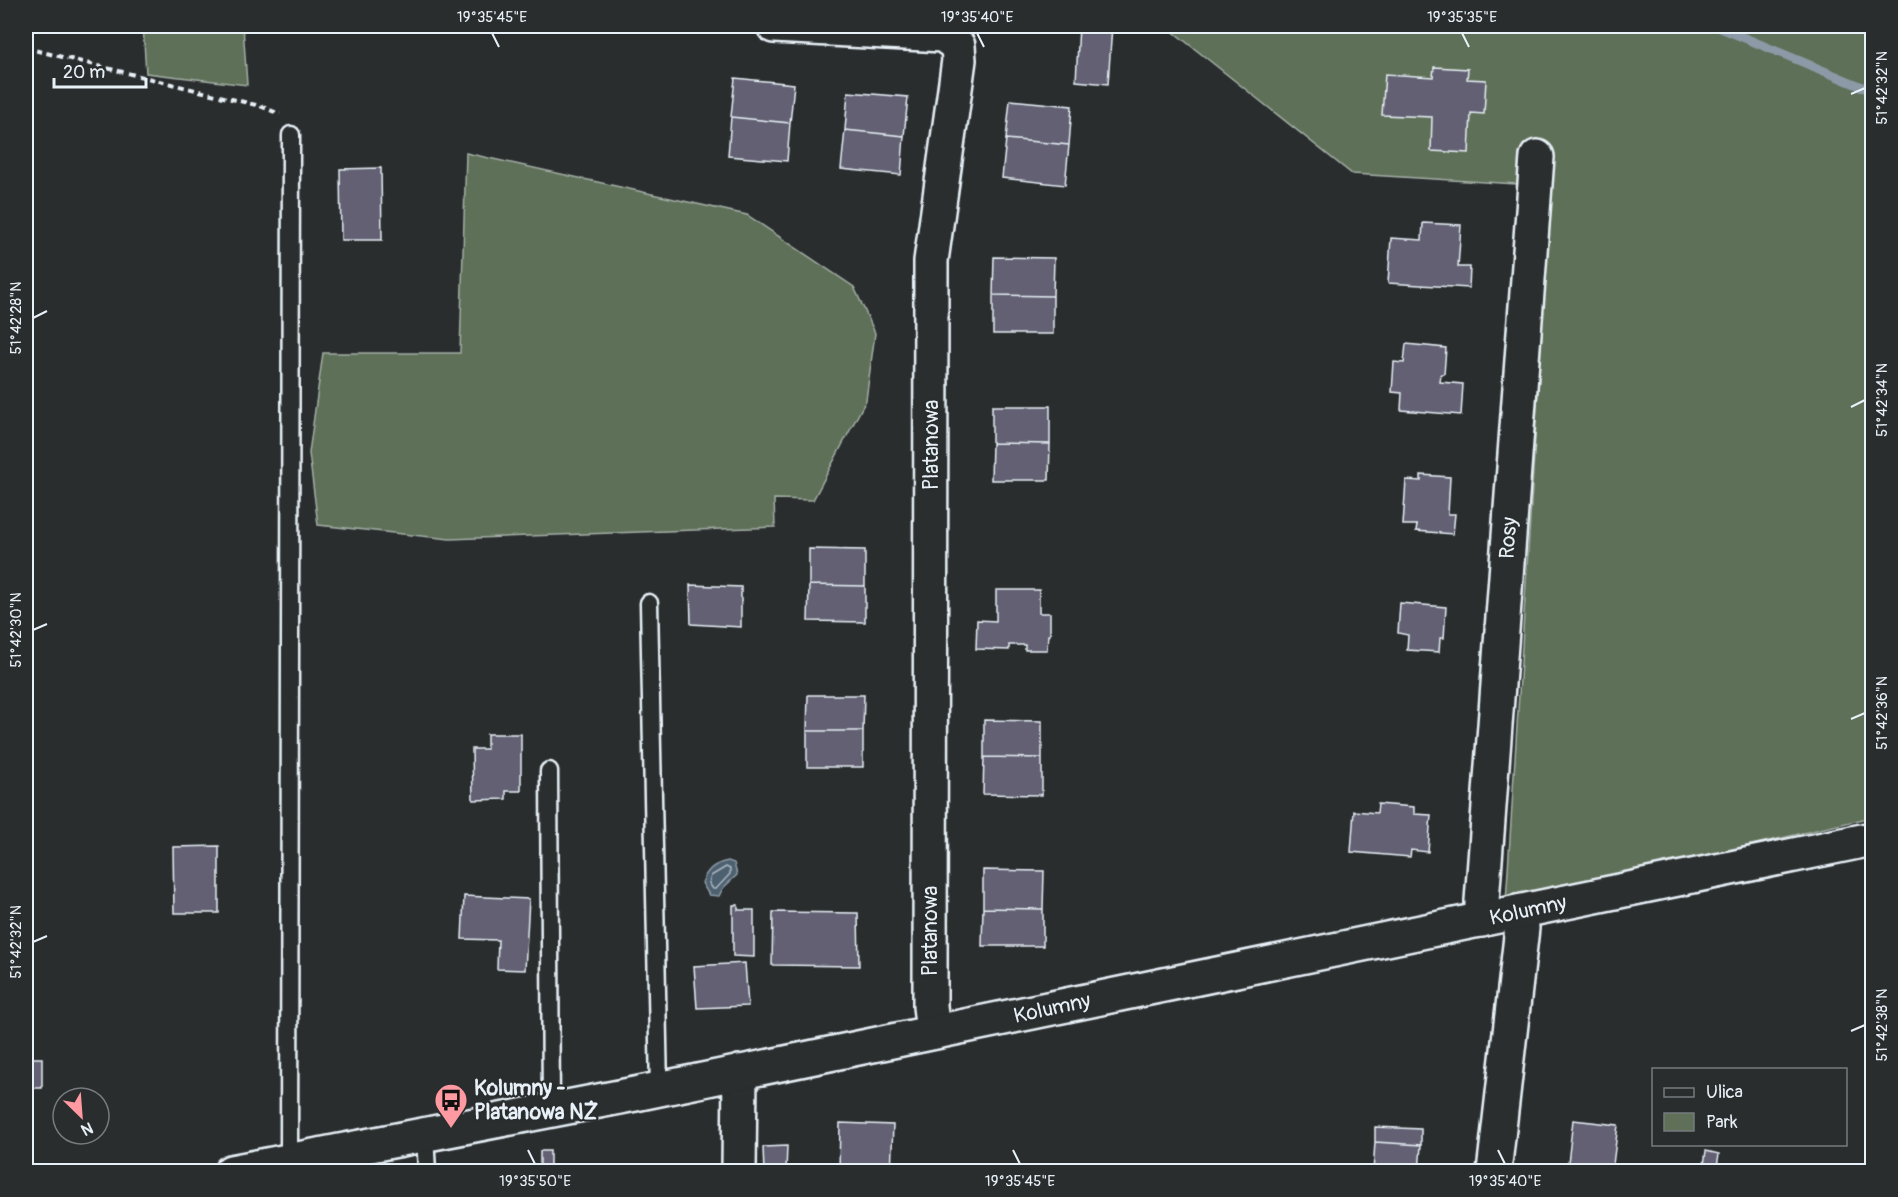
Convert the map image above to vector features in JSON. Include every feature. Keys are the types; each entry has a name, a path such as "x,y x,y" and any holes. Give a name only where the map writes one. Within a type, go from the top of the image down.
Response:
{"street":[{"name":"Platanowa","path":"774,26 943,35 958,46 959,60 931,261 930,1006 933,1032"},
{"name":"Rosy","path":"1482,920 1537,157"},
{"name":"Kolumny","path":"231,1172 659,1089 1872,839"},
{"path":"1494,1172 1522,928 1518,912"},
{"path":"739,1172 740,1072"}],"lane":[{"path":"289,1161 291,135"},
{"path":"649,603 659,1089"},
{"path":"549,771 551,1110"},
{"path":"425,1134 427,1172"}],"path":[{"path":"26,48 260,106 284,116 291,135"}],"green space":[{"path":"143,26 243,26 247,85 146,73"},
{"path":"1166,26 1872,26 1872,817 1506,902 1547,247 1517,184 1352,174"},
{"path":"466,153 747,215 854,287 875,333 866,400 813,500 774,499 775,527 450,539 318,525 309,453 323,353 460,353"}],"water":[{"path":"728,861 734,863 737,875 723,888 719,896 709,895 702,883 706,874 715,866"}],"building":[{"path":"1079,26 1112,26 1108,84 1076,81"},
{"path":"1434,67 1468,69 1467,79 1486,80 1484,114 1471,113 1469,153 1431,151 1432,117 1382,115 1385,74 1433,77"},
{"path":"735,78 794,84 790,123 731,117"},
{"path":"848,92 908,97 904,136 845,130"},
{"path":"1010,100 1072,106 1069,145 1006,139"},
{"path":"731,117 790,123 787,161 728,156"},
{"path":"845,130 904,136 901,175 841,169"},
{"path":"1006,139 1069,145 1065,185 1002,178"},
{"path":"381,168 382,240 341,240 340,169"},
{"path":"1423,223 1461,225 1458,267 1470,267 1469,288 1388,283 1391,238 1422,240"},
{"path":"994,257 1054,258 1053,296 993,295"},
{"path":"993,295 1053,296 1053,334 993,334"},
{"path":"1406,344 1446,348 1444,374 1441,374 1440,382 1463,384 1461,415 1401,410 1402,393 1392,392 1394,362 1404,363"},
{"path":"992,406 1050,406 1050,444 992,443"},
{"path":"992,443 1050,444 1049,480 991,480"},
{"path":"1421,475 1450,477 1448,514 1455,514 1453,534 1416,531 1417,525 1403,525 1406,480 1421,481"},
{"path":"809,549 865,550 865,586 809,585"},
{"path":"690,585 741,587 741,627 691,624"},
{"path":"809,585 865,586 865,622 808,621"},
{"path":"996,590 1039,590 1039,613 1050,613 1047,650 1025,650 1025,645 1009,645 1009,650 976,649 977,620 996,621"},
{"path":"1400,603 1446,607 1444,638 1440,638 1439,652 1407,650 1408,635 1398,633"},
{"path":"808,695 864,695 863,731 807,731"},
{"path":"984,720 1042,721 1042,758 984,757"},
{"path":"807,731 863,731 863,767 807,767"},
{"path":"487,734 521,734 521,791 506,791 506,799 473,800 472,749 487,749"},
{"path":"984,757 1042,758 1042,795 983,794"},
{"path":"1378,804 1414,807 1414,814 1431,815 1428,852 1411,850 1410,857 1351,852 1354,811 1377,813"},
{"path":"219,846 219,913 174,913 173,847"},
{"path":"983,870 1044,871 1043,909 983,908"},
{"path":"464,896 529,899 525,970 497,969 498,940 462,939"},
{"path":"733,905 738,905 738,910 754,910 754,957 733,956"},
{"path":"983,908 1043,909 1043,946 982,946"},
{"path":"773,912 858,913 859,966 772,965"},
{"path":"745,963 748,1006 697,1008 694,966"},
{"path":"26,1033 32,1034 32,1058 42,1058 42,1088 26,1088"},
{"path":"1573,1120 1618,1125 1612,1172 1575,1172 1576,1164 1568,1163"},
{"path":"840,1123 893,1125 891,1172 839,1172"},
{"path":"1375,1127 1421,1129 1421,1145 1375,1142"},
{"path":"1375,1142 1421,1145 1419,1172 1373,1172"},
{"path":"787,1146 786,1172 764,1172 763,1147"},
{"path":"540,1151 550,1151 550,1172 524,1172 525,1168 540,1168"},
{"path":"1706,1151 1719,1154 1716,1172 1703,1172"},
{"path":"466,1169 503,1169 503,1172 466,1172"}],"waterway":[{"path":"1716,26 1872,91"}],"place":[{"name":"Kolumny - Platanowa NŻ","path":"451,1129"}]}
